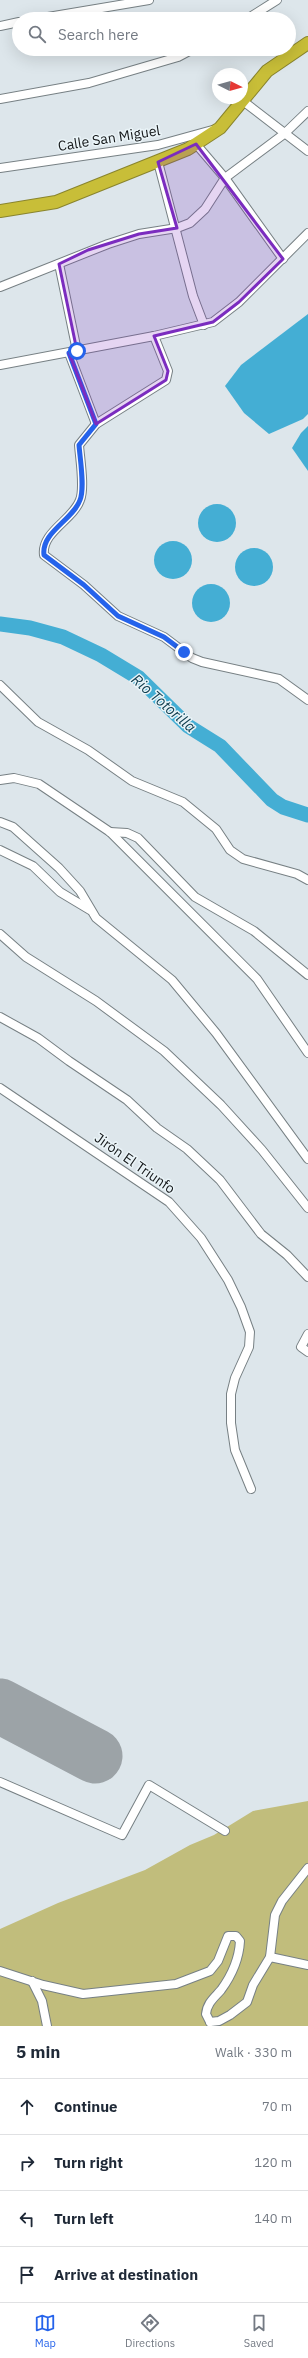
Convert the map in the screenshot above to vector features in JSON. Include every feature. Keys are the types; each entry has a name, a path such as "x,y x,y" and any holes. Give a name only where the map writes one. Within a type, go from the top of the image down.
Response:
{"highway":[{"path":"296,51 308,43"},
{"path":"248,94 267,71 289,56"},
{"path":"0,211 56,202 158,162 196,144 220,128 240,104"}],"street":[{"path":"76,12 145,0"},
{"path":"258,12 277,0"},
{"path":"0,26 12,23"},
{"path":"0,99 89,83 180,56"},
{"path":"248,104 308,152"},
{"path":"0,287 59,264 88,250 133,236 177,228 190,223 205,209 225,178 284,134 308,111"},
{"name":"Calle San Miguel","path":"0,168 158,144 203,130 220,128"},
{"path":"196,144 225,178 283,259"},
{"path":"158,162 177,228 193,296 204,325"},
{"path":"0,365 154,336 214,322 239,302 308,233"},
{"path":"59,264 73,352 96,424"},
{"path":"154,336 168,371 166,380 96,424 79,445 81,498 70,516 45,542 44,555 84,585 118,616 164,637 192,658 202,662 280,679 308,700"},
{"path":"0,685 38,722 88,750 132,781 184,802 216,829 230,850 243,859 297,874 308,880"},
{"path":"0,780 14,778 39,784 110,832 256,979 308,1053"},
{"path":"0,822 13,827 59,868 80,891 96,918 172,980 216,1033 308,1159"},
{"path":"110,832 127,833 138,838 195,897 254,931 308,975"},
{"path":"0,850 33,866 60,892 91,911"},
{"path":"0,934 26,957 96,1002 164,1051 221,1105 262,1150 308,1208"},
{"path":"0,1018 38,1038 127,1100 157,1128 187,1149 220,1180 261,1234 287,1255 308,1277"},
{"name":"Jirón El Triunfo","path":"0,1088 170,1202 202,1238 228,1280 241,1306 250,1332 249,1347 235,1378 231,1394 231,1423 234,1450 251,1489"},
{"path":"308,1334 301,1347 308,1352"},
{"path":"0,1782 122,1835 149,1785 225,1831"},
{"path":"0,1971 32,1982 83,1994 176,1984 210,1971 218,1961 228,1936 234,1935 240,1941 237,1960 226,1983 209,2005 206,2014 209,2024 219,2021 242,2008 247,2002 254,1985 270,1957 275,1915 282,1901 308,1868"},
{"path":"270,1957 308,1965"},
{"path":"32,1982 42,2001 48,2026"}],"highlighted area":[{"path":"196,144 283,259 239,302 213,322 154,336 168,371 166,380 96,424 69,353 77,351 59,264 88,250 139,234 177,228 158,162"}],"shaded area":[{"path":"308,1801 308,2026 0,2026 0,1929 58,1903 145,1870 190,1845 214,1835 253,1811"}],"water":[{"path":"308,314 308,414 303,419 269,434 244,413 225,386 241,365"},
{"path":"308,426 308,471 292,448 301,433"},
{"path":"213,504 221,504 228,507 233,512 236,523 233,534 228,539 221,542 213,542 206,539 201,534 198,527 198,519 201,512 206,507"},
{"path":"169,541 177,541 184,544 189,549 192,560 189,571 184,576 177,579 169,579 162,576 157,571 154,564 154,556 157,549 162,544"},
{"path":"250,548 258,548 265,551 270,556 273,567 270,578 265,583 258,586 250,586 243,583 238,578 235,571 235,563 238,556 243,551"},
{"path":"207,584 215,584 222,587 227,592 230,603 227,614 222,619 215,622 207,622 200,619 195,614 192,607 192,599 195,592 200,587"}],"waterway":[{"name":"Rio Totorilla","path":"0,624 30,628 63,637 101,655 139,678 188,726 220,746 272,800 283,807 308,815"}],"runway":[{"path":"0,1706 95,1756"}],"route":[{"path":"77,351 69,353 96,424 79,445 82,489 78,506 45,542 43,548 44,555 84,585 118,616 164,637 184,652"}]}
